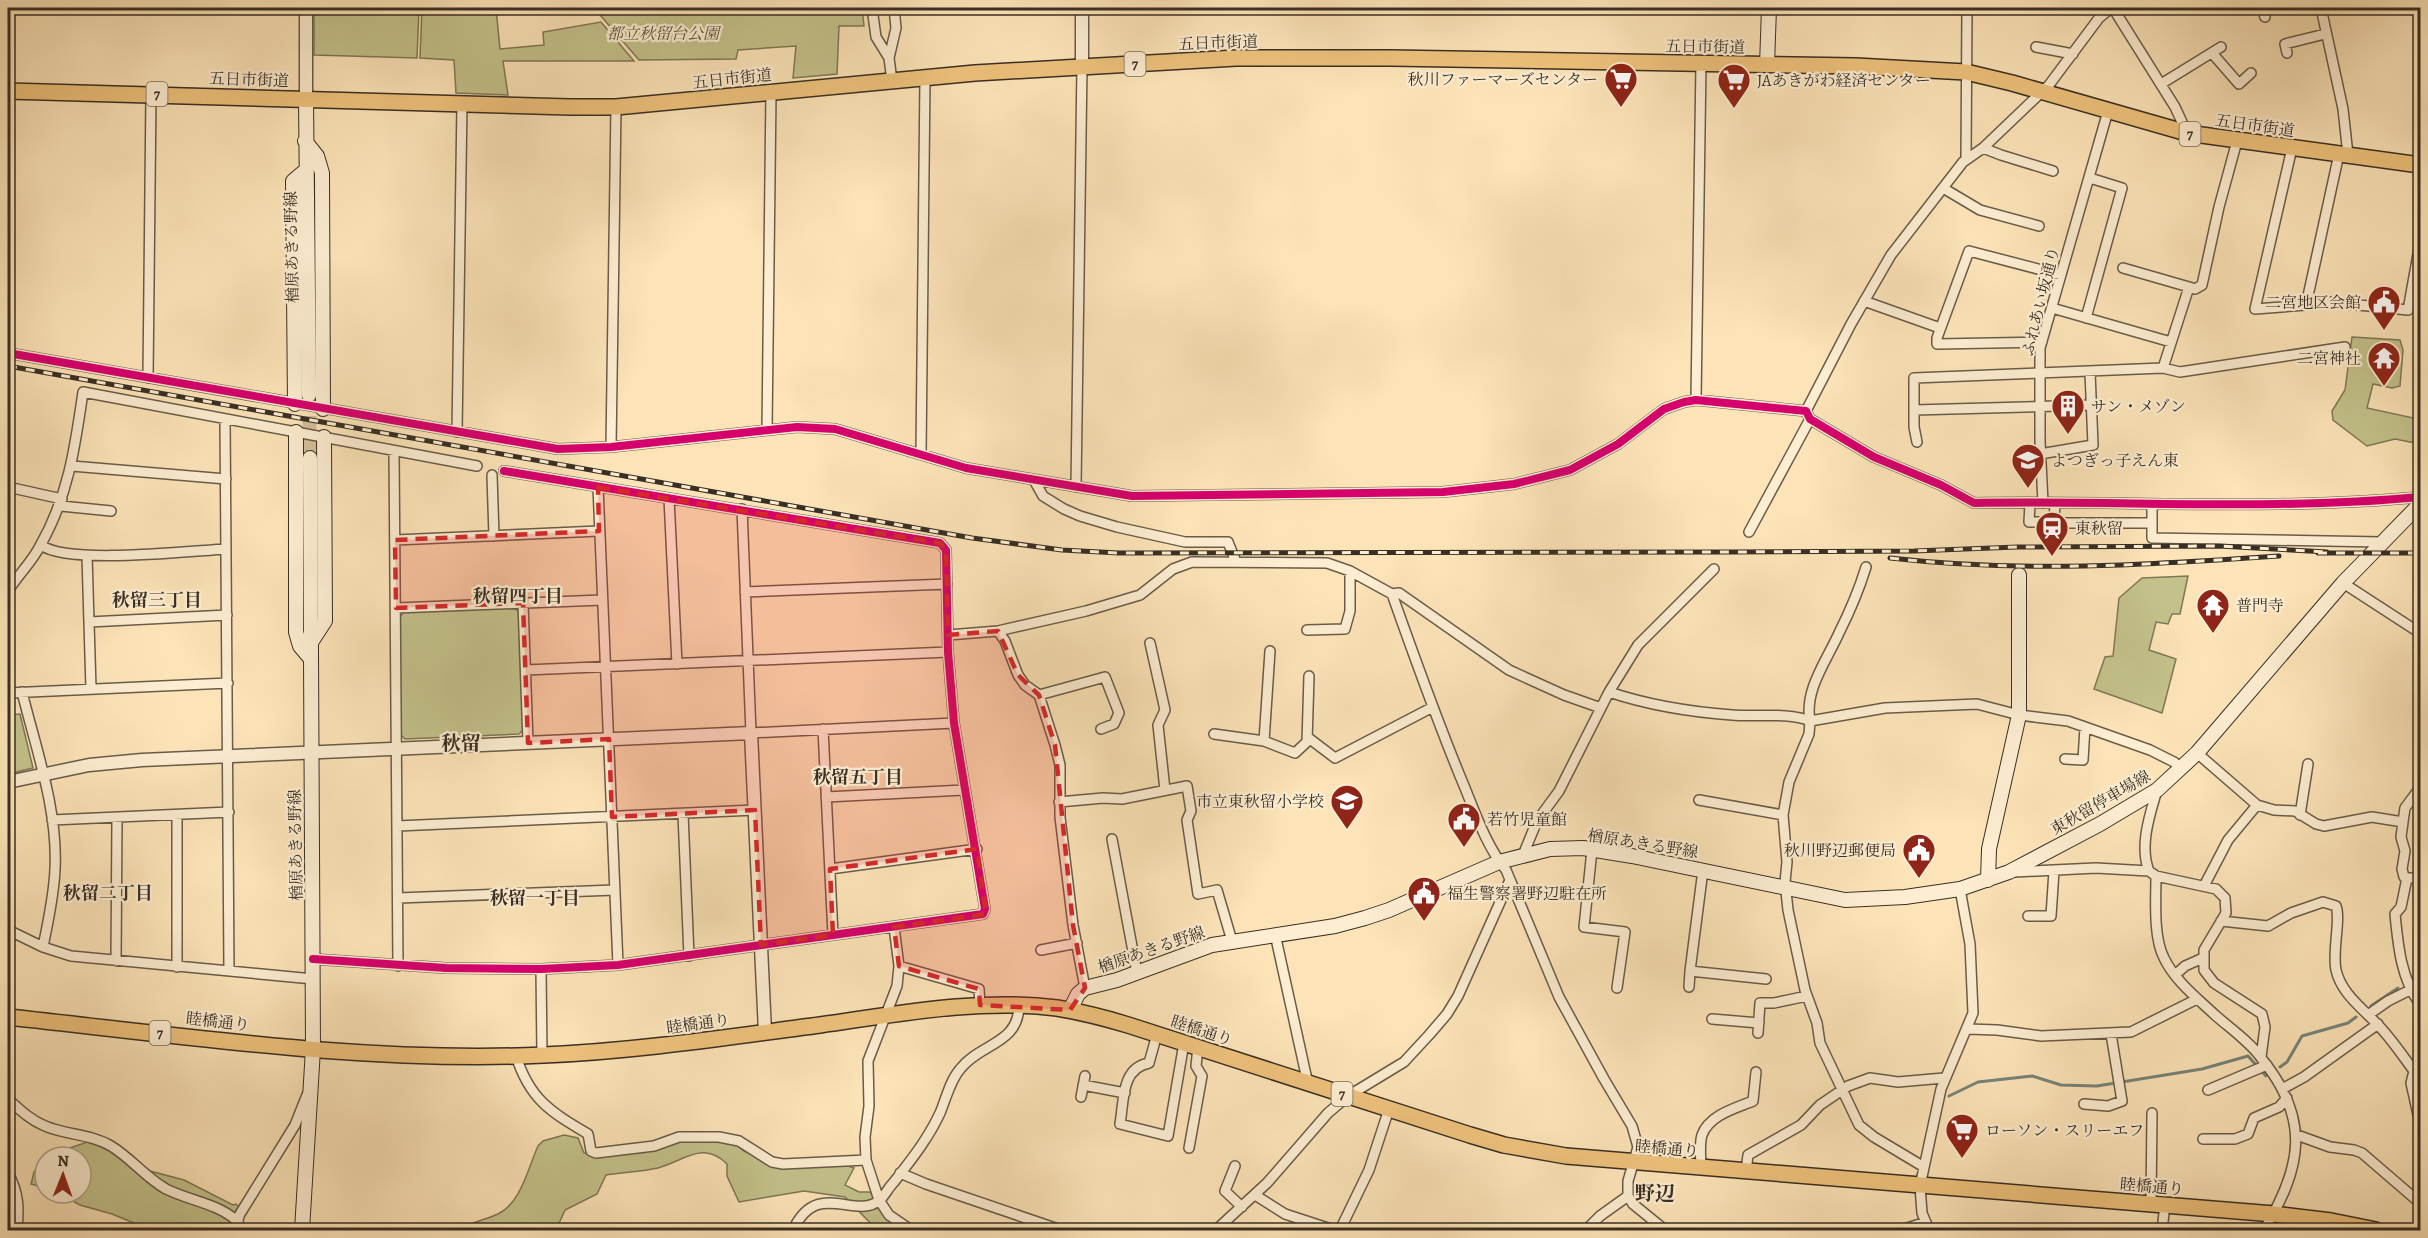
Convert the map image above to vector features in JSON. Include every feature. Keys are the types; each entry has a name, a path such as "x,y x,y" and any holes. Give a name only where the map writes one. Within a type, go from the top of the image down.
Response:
{"main road":[{"path":"1767,65 1769,8"},
{"name":"五日市街道","path":"8,90 616,107 925,77 1236,58 1924,68 1966,72 2187,133 2421,165"},
{"name":"楢原あきる野線","path":"306,99 309,395"},
{"path":"305,141 317,156 322,173 323,409"},
{"path":"295,404 293,181 306,170"},
{"path":"296,432 296,632 300,646 311,659"},
{"path":"312,641 326,621 324,437"},
{"name":"楢原あきる野線","path":"302,1230 313,1048 310,458"},
{"name":"東秋留停車場線","path":"1988,880 2009,872 2100,824 2157,790 2197,753 2343,583 2421,504"},
{"path":"1988,880 1989,849 2019,715 2019,575"},
{"name":"楢原あきる野線","path":"1070,1010 1078,994 1085,988 1137,973 1212,945 1335,926 1389,910 1499,862 1550,849 1592,850 1703,870 1845,900 1864,901 1905,897 1960,889 1988,880"},
{"name":"睦橋通り","path":"8,1017 313,1048 420,1055 516,1056 645,1048 980,1005 1019,1005 1070,1010 1157,1034 1308,1084 1504,1144 1566,1156 2274,1214 2331,1221 2376,1230"}],"street":[{"path":"306,8 306,99"},
{"path":"873,8 876,37 889,58"},
{"path":"892,81 889,58 896,28 894,8"},
{"path":"1076,486 1082,8"},
{"path":"1966,159 1967,8"},
{"path":"1749,532 1864,301 1891,255 1966,159 1983,148 2049,84 2099,18 2112,8 2161,84 2187,133"},
{"path":"2306,305 2343,154 2343,109 2321,8"},
{"path":"2287,53 2285,44 2325,34"},
{"path":"876,37 883,41 890,40 894,36"},
{"path":"2036,47 2073,54"},
{"path":"2161,84 2217,50 2239,84 2251,73"},
{"path":"1696,400 1701,63"},
{"path":"921,454 925,77"},
{"path":"767,430 771,92"},
{"path":"148,378 151,94"},
{"path":"457,432 462,104"},
{"path":"611,447 616,107"},
{"name":"ふれあい坂通り","path":"2043,503 2039,406 2042,342 2108,111"},
{"path":"2123,268 2195,289 2202,285 2219,207 2237,141"},
{"path":"1983,148 2053,171"},
{"path":"2292,148 2255,309 2339,302 2408,310 2421,243"},
{"path":"2086,318 2122,188 2090,178"},
{"path":"1943,188 1980,210 2039,226"},
{"path":"2042,342 1937,344 1940,328 1969,250 2061,275"},
{"path":"2163,368 2189,287"},
{"path":"1864,301 1940,328"},
{"path":"2052,308 2171,342"},
{"path":"1917,442 1914,378 2163,368 2180,372 2345,347"},
{"path":"8,353 558,449 611,447 767,430 823,427 966,468 1132,496 1443,492 1514,484 1570,470 1618,444 1664,409 1696,400 1808,415 1864,452 1901,470 1941,485 1965,501 1974,504 2380,501 2421,497"},
{"path":"2040,454 2093,445 2090,372"},
{"path":"8,591 41,545 62,503 72,466 82,392 477,466"},
{"path":"1914,410 2091,405"},
{"path":"225,418 229,972"},
{"path":"394,451 398,966"},
{"path":"72,466 226,479"},
{"path":"313,959 398,966 541,969 618,964 983,914 985,909 977,849 964,790 954,723 948,652 946,550 940,543 504,471"},
{"path":"492,475 494,536"},
{"path":"1034,480 1043,496 1064,509 1117,527 1185,542 1228,542 1236,562"},
{"path":"8,487 62,503 111,511"},
{"path":"598,488 618,964"},
{"path":"669,498 677,664"},
{"path":"2030,503 2029,522 2054,522 2055,503"},
{"path":"2152,504 2152,538 2381,542"},
{"path":"742,509 765,1032"},
{"path":"2054,519 2064,523 2152,523"},
{"path":"395,540 599,531"},
{"path":"41,545 47,549 87,556 226,549"},
{"path":"87,556 91,689"},
{"path":"948,635 998,631 1086,611 1140,595 1173,569 1192,562 1327,563 1350,571 1392,594 1399,593 1509,670 1564,695 1601,708"},
{"path":"1866,567 1855,599 1816,679 1811,697 1809,734 1789,782 1783,815 1787,862 1786,888 1790,920 1807,996 1817,1023 1820,1043 1858,1125 1924,1167"},
{"path":"1523,855 1537,821 1559,791 1609,692 1638,645 1714,569"},
{"path":"1307,630 1345,629 1350,611 1350,571"},
{"path":"2343,583 2421,633"},
{"path":"745,592 947,584"},
{"path":"1392,594 1431,708 1477,817 1510,880 1559,996 1632,1125 1638,1147 1628,1180 1628,1196 1634,1204 1665,1230"},
{"path":"396,608 602,600"},
{"path":"523,603 528,742"},
{"path":"89,622 227,615"},
{"path":"998,631 1005,641 1018,675 1025,685 1039,694 1060,765 1059,802 1085,988"},
{"path":"1150,643 1165,710 1158,725 1165,790"},
{"path":"1264,741 1270,651"},
{"path":"526,670 948,652"},
{"path":"1307,742 1309,676"},
{"path":"1039,694 1105,677 1119,713 1114,724 1101,729"},
{"path":"8,693 228,683"},
{"path":"22,692 52,820 54,890 43,947"},
{"path":"1609,692 1627,698 1693,711 1810,721 1840,718 1885,708 1977,704 2019,715 2050,718 2085,727 2150,750 2181,768"},
{"path":"1214,734 1264,741 1295,753 1310,739 1335,758 1431,708"},
{"path":"8,782 100,764 228,756 954,723"},
{"path":"2065,759 2083,760 2085,727"},
{"path":"823,729 833,935"},
{"path":"2197,753 2258,805 2274,810 2295,811 2316,824 2324,826 2372,817 2403,822"},
{"path":"2300,814 2308,764"},
{"path":"2421,783 2405,808 2401,837 2404,852 2402,869 2404,877 2421,878"},
{"path":"1059,802 1102,798 1122,799 1187,786 1191,811 1187,820 1198,894 1217,890 1232,941"},
{"path":"826,797 964,790"},
{"path":"2157,790 2148,823 2146,852 2152,873 2163,956 2175,975 2262,1065 2282,1089 2287,1098 2297,1135 2293,1169 2274,1214 2264,1230"},
{"path":"1699,800 1783,815"},
{"path":"2204,886 2228,840 2258,805"},
{"path":"397,826 755,810"},
{"path":"52,820 229,812"},
{"path":"683,814 689,956"},
{"path":"177,815 177,967"},
{"path":"116,961 117,818"},
{"path":"1112,839 1137,973"},
{"path":"830,869 977,849"},
{"path":"1592,850 1584,927 1625,932 1617,988"},
{"path":"2009,872 2096,868 2152,873 2216,889 2225,898 2226,913 2204,950 2204,970 2209,978 2262,1014 2265,1027 2262,1065"},
{"path":"1689,987 1703,870"},
{"path":"2028,916 2051,916 2054,871"},
{"path":"2407,878 2401,907 2395,914 2398,944 2410,990 2421,1004"},
{"path":"1216,1230 1256,1196 1294,1155 1328,1113 1348,1096 1404,1062 1447,1014 1458,996 1510,880"},
{"path":"1901,1230 1928,1226 1922,1213 1920,1186 1924,1167 1944,1078 1968,1029 1973,1013 1972,964 1960,889"},
{"path":"398,898 615,890"},
{"path":"2221,921 2268,926 2291,913 2323,902 2336,906 2338,912 2336,971 2348,994 2378,1024 2417,1073 2411,1083 2421,1124"},
{"path":"894,927 899,966 897,986 868,1061 869,1106 865,1137 866,1160 879,1200 889,1215 910,1230"},
{"path":"8,930 43,947 71,956 313,980"},
{"path":"1275,934 1308,1084"},
{"path":"1041,950 1077,943"},
{"path":"2175,975 2185,966 2203,958"},
{"path":"899,966 979,989 980,1005"},
{"path":"541,969 542,1055"},
{"path":"1690,971 1766,979"},
{"path":"2368,1015 2388,1001 2410,990"},
{"path":"1712,1019 1758,1028 1760,1003 1774,1003 1807,996"},
{"path":"1968,1029 1997,1029 2041,1036 2131,1032 2197,999"},
{"path":"793,1230 798,1219 808,1208 820,1204 863,1205 879,1200 931,1131 959,1070 970,1058 1007,1036 1019,1018 1019,1005"},
{"path":"2282,1089 2304,1077 2378,1024"},
{"path":"1157,1034 1149,1063 1137,1065 1129,1074 1120,1124 1168,1136 1191,1045"},
{"path":"2084,1104 2108,1107 2122,1101 2111,1034"},
{"path":"1190,1148 1202,1076 1196,1066 1191,1045"},
{"path":"516,1056 521,1072 547,1109 588,1134 591,1151 596,1153 654,1146 679,1137 704,1136 739,1141 772,1162 783,1164 866,1160"},
{"path":"2208,1090 2262,1065"},
{"path":"1701,1168 1702,1135 1708,1125 1724,1113 1753,1101 1756,1072"},
{"path":"1746,1172 1748,1155 1801,1125 1820,1105 1842,1090 1870,1078 1898,1082 1944,1078"},
{"path":"1081,1097 1084,1081 1125,1093"},
{"path":"237,1221 295,1125 312,1082"},
{"path":"2203,1139 2235,1139 2248,1134 2254,1118 2279,1107 2287,1098"},
{"path":"8,1099 31,1119 47,1127 100,1140 114,1147 163,1187 226,1211 243,1230"},
{"path":"1340,1230 1369,1170 1389,1109"},
{"path":"2152,1113 2158,1205 2162,1230"},
{"path":"2297,1135 2330,1147 2354,1150 2362,1154 2421,1203"},
{"path":"1235,1167 1225,1191 1242,1207"},
{"path":"8,1173 16,1189 19,1209 17,1230"},
{"path":"900,1173 1061,1230"},
{"path":"1256,1196 1285,1214 1334,1230"},
{"path":"1586,1230 1600,1216 1628,1196"}],"highlighted area":[{"path":"598,487 940,543 946,550 948,635 998,631 1018,675 1039,695 1055,745 1073,925 1085,988 1070,1010 980,1005 979,989 899,966 894,927 986,914 977,849 830,869 833,935 761,945 755,810 612,817 609,739 528,743 523,603 396,608 395,540 599,531"}],"green space":[{"path":"314,8 419,8 417,58 314,55"},
{"name":"都立秋留台公園","path":"422,8 496,8 500,49 544,45 543,32 601,22 634,61 503,61 508,95 456,93 454,60 420,58"},
{"name":"都立秋留台公園","path":"594,8 862,8 864,26 839,26 837,74 793,78 796,46 738,50 736,59 639,60"},
{"name":"二宮神社","path":"2352,337 2400,340 2403,350 2400,386 2392,388 2373,384 2367,408 2413,418 2420,411 2420,453 2415,443 2395,439 2367,446 2333,420 2332,411 2345,390"},
{"path":"2188,576 2180,614 2172,614 2168,624 2156,622 2149,650 2176,659 2162,713 2094,689 2105,657 2113,656 2119,598 2142,578"},
{"path":"514,607 519,612 524,729 519,734 405,739 400,734 399,618 404,612"},
{"path":"20,714 33,768 8,774 8,715"},
{"path":"564,1135 578,1138 584,1153 637,1152 678,1141 730,1139 744,1151 780,1167 840,1163 854,1168 845,1185 859,1192 870,1192 900,1230 877,1230 845,1197 804,1191 739,1202 727,1176 727,1164 718,1157 701,1153 658,1168 606,1175 597,1194 565,1210 556,1230 458,1230 506,1209 518,1193 538,1146 543,1141"},
{"path":"102,1137 150,1171 184,1180 233,1205 236,1204 243,1212 243,1230 151,1230 112,1214 80,1205 93,1205 93,1145 78,1145"}],"waterway":[{"path":"2412,985 2420,985"},
{"path":"2371,1006 2398,988"},
{"path":"2280,1067 2287,1062 2302,1036 2348,1023 2356,1017"},
{"path":"1949,1096 1978,1082 2032,1076 2061,1085 2097,1086 2202,1069 2248,1056 2266,1076"}],"tunnel":[{"path":"309,395 310,458"}],"railway":[{"path":"8,366 972,538 1062,550 1119,553 1730,552 2219,546 2327,552"},
{"path":"2318,553 2420,553"},
{"path":"1890,558 1939,563 2084,566 2279,556"}],"cycle path":[{"path":"8,353 558,449 611,447 797,427 835,429 966,468 1132,496 1443,492 1514,484 1570,470 1618,444 1664,409 1696,400 1806,411 1810,419 1874,457 1941,485 1974,503 2253,504 2420,497"},
{"path":"313,959 446,968 541,969 618,965 983,914 985,909 954,723 948,652 946,550 940,543 504,471"}],"place":[{"name":"秋川ファーマーズセンター","path":"1621,108"},
{"name":"JAあきがわ経済センター","path":"1734,109"},
{"name":"二宮地区会館","path":"2384,331"},
{"name":"二宮神社","path":"2384,387"},
{"name":"サン・メゾン","path":"2068,435"},
{"name":"よつぎっ⼦えん東","path":"2028,489"},
{"name":"東秋留","path":"2052,557"},
{"name":"普門寺","path":"2213,634"},
{"name":"市立東秋留小学校","path":"1347,830"},
{"name":"若竹児童館","path":"1464,848"},
{"name":"秋川野辺郵便局","path":"1919,879"},
{"name":"福生警察署野辺駐在所","path":"1424,922"},
{"name":"ローソン・スリーエフ","path":"1962,1159"}],"district":[{"name":"秋留四丁目","path":"518,596"},
{"name":"秋留三丁目","path":"157,600"},
{"name":"秋留","path":"461,743"},
{"name":"秋留五丁目","path":"858,777"},
{"name":"秋留二丁目","path":"108,893"},
{"name":"秋留一丁目","path":"535,898"},
{"name":"野辺","path":"1655,1193"}]}
